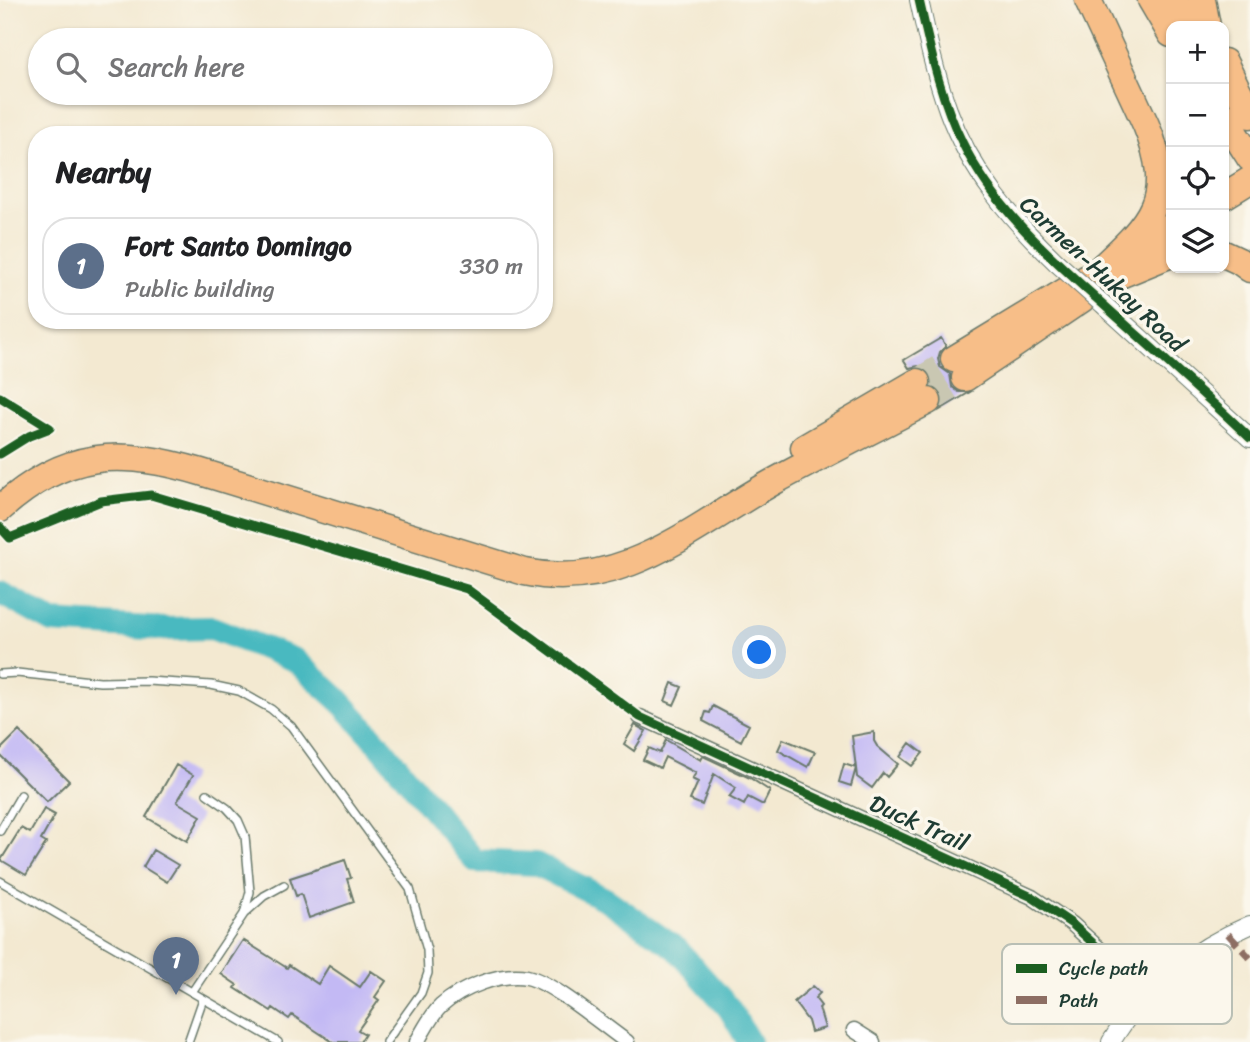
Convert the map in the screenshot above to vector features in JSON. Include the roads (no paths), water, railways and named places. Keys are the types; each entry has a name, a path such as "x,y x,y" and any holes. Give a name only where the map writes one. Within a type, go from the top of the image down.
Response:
{"highway":[{"path":"1088,0 1146,125 1156,150 1160,172 1157,198 1148,219 1104,285"},
{"path":"1151,0 1166,26"},
{"path":"1174,0 1187,21"},
{"path":"1202,0 1206,21"},
{"path":"1229,72 1250,115"},
{"path":"1227,84 1250,121"},
{"path":"1229,125 1247,154"},
{"path":"1229,193 1250,180"},
{"path":"1229,207 1250,195"},
{"path":"1104,285 1166,231"},
{"path":"960,369 1045,326 1166,244"},
{"path":"1104,285 1166,256"},
{"path":"1229,256 1250,269"},
{"path":"0,492 42,463 66,453 112,445 153,446 194,456 524,559 554,564 580,563 621,554 653,539 923,391 644,558 612,570 582,576 552,577 525,572 201,472 134,457 94,459 65,467 26,487 0,509"}],"street":[{"name":"Carmen-Hukay Road","path":"919,0 948,111 962,143 995,197 1057,263 1104,285 1250,438"},
{"name":"Duck Trail","path":"640,717 1032,897 1072,924 1094,944"},
{"path":"1211,944 1250,925"},
{"path":"417,1042 439,1008 450,999 489,981 527,977 546,985 627,1042"},
{"path":"1111,1042 1126,1024"},
{"path":"854,1030 873,1042"}],"lane":[{"path":"0,674 17,673 100,682 148,681 211,685 239,691 271,709 291,726 410,889 427,950 428,973 421,993 386,1042"},
{"path":"207,794 227,808 238,820 245,836 250,892 244,914"},
{"path":"0,831 21,795"},
{"path":"0,881 278,1042"},
{"path":"192,992 244,914 264,896 284,885"},
{"path":"188,1042 202,999"}],"waterway":[{"path":"0,593 53,622 165,629 212,628 295,660 338,699 383,749 475,861 536,864 607,900 677,949 729,1008 749,1042"}],"tunnel":[{"path":"917,382 954,359"},
{"path":"928,401 965,378"}],"place":[{"name":"Fort Santo Domingo","path":"176,995"}]}
